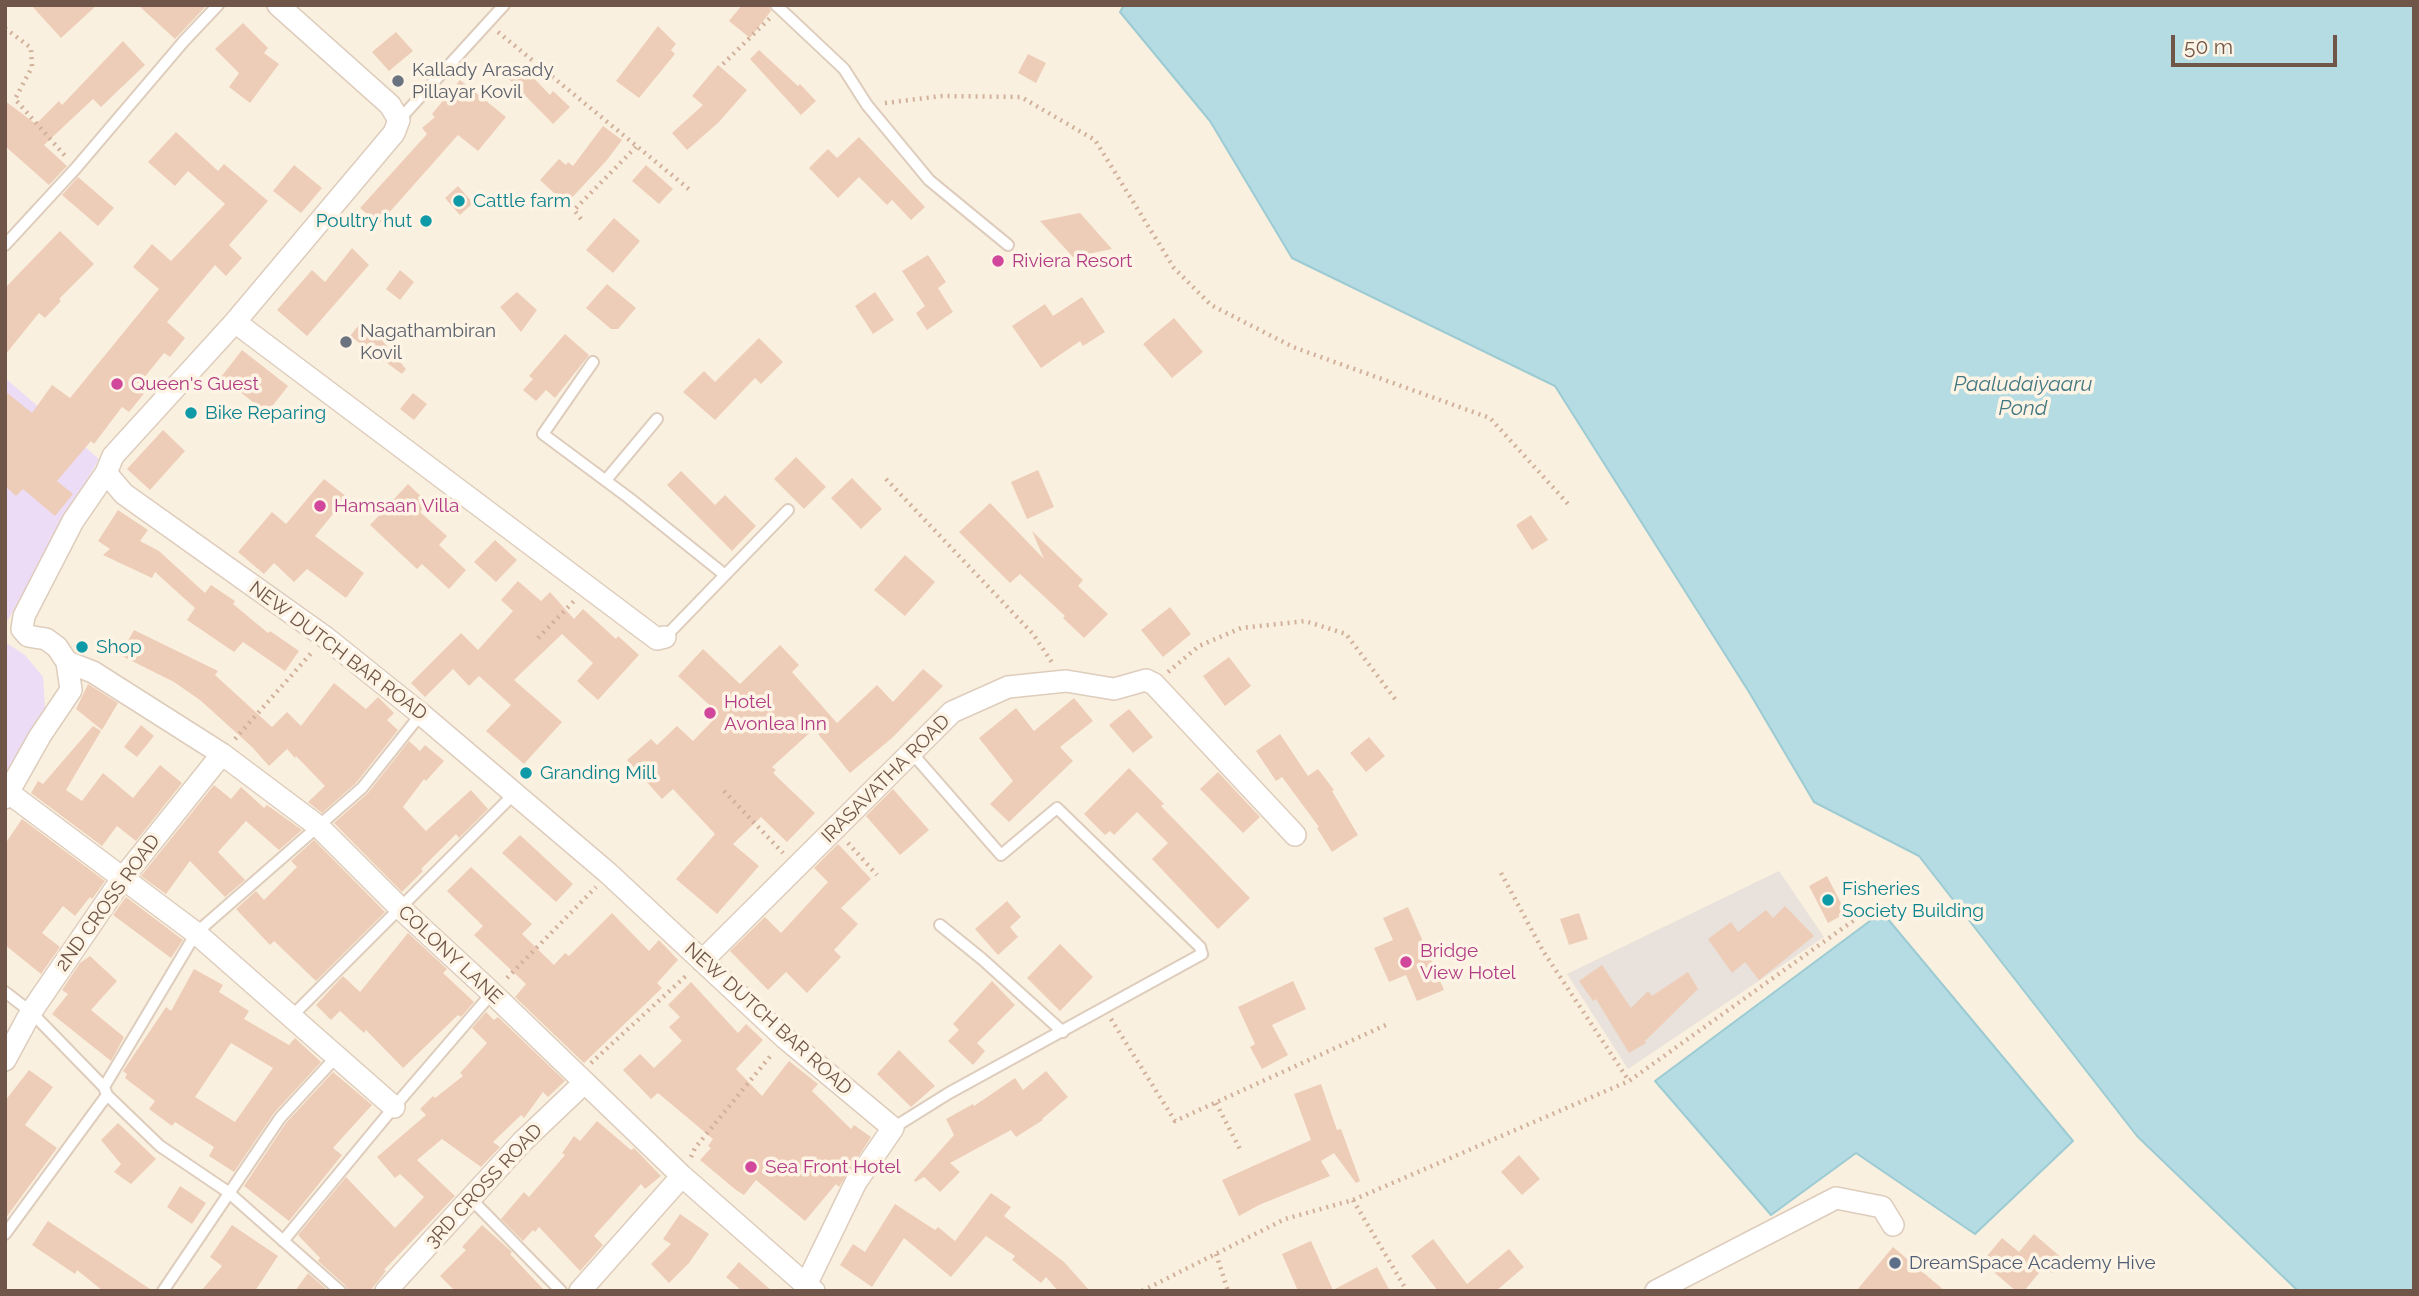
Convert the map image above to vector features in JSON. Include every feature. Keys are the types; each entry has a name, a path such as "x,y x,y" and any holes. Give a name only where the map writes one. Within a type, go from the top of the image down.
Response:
{"street":[{"path":"278,5 390,105 399,120 394,133 235,322 113,456 106,473 73,521 24,616 22,629 28,636 46,639 57,647 67,662 71,690 40,736 6,795 196,933 394,1107"},
{"path":"235,322 587,588 657,639 665,637"},
{"name":"NEW DUTCH BAR ROAD","path":"106,473 124,494 325,637 421,714 608,873 785,1038 893,1128"},
{"name":"COLONY LANE","path":"67,662 93,672 222,754 318,826 400,908 682,1176 810,1288"},
{"name":"IRASAVATHA ROAD","path":"702,961 952,712 1008,687 1066,681 1114,689 1146,680 1154,684"},
{"path":"1154,684 1295,835"},
{"name":"2ND CROSS ROAD","path":"5,1060 31,1012 122,879 222,754"},
{"name":"3RD CROSS ROAD","path":"386,1291 581,1079"},
{"path":"810,1288 856,1182 893,1128"},
{"path":"580,1291 682,1176"},
{"path":"1657,1291 1836,1198 1882,1207 1893,1225"}],"lane":[{"path":"5,245 218,5"},
{"path":"399,120 504,5"},
{"path":"778,7 844,69 867,105 929,180 1008,244"},
{"path":"593,362 543,434 606,480 725,575"},
{"path":"606,480 657,419"},
{"path":"665,637 788,510"},
{"path":"5,1234 105,1091 196,933 362,788 421,714"},
{"path":"893,1128 948,1093 1202,954 1200,947 1057,808 1001,855 911,752"},
{"path":"292,1017 515,793"},
{"path":"940,925 1063,1032"},
{"path":"5,992 31,1012 160,1146 228,1192 340,1291"},
{"path":"283,1241 492,993"},
{"path":"163,1291 280,1118 336,1057"},
{"path":"471,1199 561,1291"}],"path":[{"path":"723,64 778,7"},
{"path":"487,23 690,190"},
{"path":"5,28 31,48 33,67 15,99 76,168"},
{"path":"867,105 942,96 1021,97 1095,140 1174,268 1211,305 1293,347 1490,418 1569,505"},
{"path":"581,219 574,210 636,146"},
{"path":"887,479 1033,634 1066,681"},
{"path":"538,638 587,588"},
{"path":"1154,684 1199,646 1241,628 1305,621 1346,634 1398,703"},
{"path":"222,754 325,637"},
{"path":"724,791 795,867"},
{"path":"835,830 877,874"},
{"path":"492,993 608,873"},
{"path":"1501,873 1543,951 1629,1081"},
{"path":"1142,1291 1285,1219 1353,1200 1629,1081 1864,913"},
{"path":"581,1079 702,961"},
{"path":"1103,1007 1175,1121 1388,1024"},
{"path":"682,1176 695,1148 785,1038"},
{"path":"1216,1103 1241,1151"},
{"path":"1353,1200 1407,1291"},
{"path":"1216,1254 1228,1291"}],"shaded area":[{"path":"5,378 99,459 5,625"},
{"path":"5,642 25,655 43,677 45,709 5,774"},
{"path":"1779,871 1824,937 1628,1069 1567,974"}],"water":[{"name":"Paaludaiyaaru Pond","path":"1124,5 2414,5 2414,1291 2298,1291 2137,1136 1919,856 1814,802 1749,692 1555,386 1292,258 1210,121 1120,12"},
{"path":"1882,912 2073,1141 1975,1234 1856,1153 1771,1215 1655,1081"}],"building":[{"path":"31,5 97,5 61,38"},
{"path":"138,5 207,5 175,39"},
{"path":"742,5 768,5 771,11 750,38 729,21"},
{"path":"243,23 268,48 264,53 279,64 250,103 229,87 239,73 215,49"},
{"path":"658,26 676,44 671,50 675,54 639,98 616,81"},
{"path":"396,32 413,51 389,71 372,52"},
{"path":"123,41 145,65 101,107 93,99 44,145 67,166 49,185 5,146 5,101 36,124 59,101 62,105"},
{"path":"759,50 816,101 801,115 750,59"},
{"path":"1028,54 1046,63 1036,83 1018,73"},
{"path":"718,65 747,90 719,122 687,150 672,133 703,105 692,96"},
{"path":"522,66 550,95 553,91 570,107 553,124 509,79"},
{"path":"460,80 506,117 478,151 458,135 379,224 360,208 427,134 422,128 435,117 432,114"},
{"path":"603,126 622,140 566,204 540,180 559,159 566,165 568,162 573,166"},
{"path":"176,132 218,171 224,164 268,201 229,245 242,258 226,276 215,265 167,322 185,338 170,357 164,353 139,384 147,390 129,412 122,407 94,444 91,441 57,481 73,494 55,516 23,489 16,496 5,486 5,391 32,413 52,385 70,398 159,289 133,267 152,244 171,261 225,204 188,171 175,186 148,162"},
{"path":"859,137 925,207 911,220 892,200 887,205 859,177 838,198 809,168 828,149 837,158"},
{"path":"294,165 322,188 301,213 273,191"},
{"path":"646,165 673,189 659,204 632,181"},
{"path":"78,177 114,208 98,226 62,195"},
{"name":"Cattle farm","path":"458,186 473,203 460,215 445,198"},
{"path":"1080,213 1112,249 1073,257 1040,221"},
{"path":"614,218 640,241 613,273 586,250"},
{"path":"60,231 94,264 59,299 61,301 45,318 39,313 5,355 5,288"},
{"path":"352,248 369,265 307,336 277,310 312,270 325,282"},
{"path":"928,255 946,282 938,288 953,312 927,330 916,313 925,306 902,271"},
{"path":"400,270 414,282 400,300 386,289"},
{"path":"607,284 636,308 618,329 611,329 586,308"},
{"path":"517,292 537,310 521,332 500,307"},
{"path":"875,292 894,320 873,334 855,306"},
{"path":"1082,297 1105,332 1083,346 1080,341 1041,368 1012,326 1045,304 1053,316"},
{"path":"1174,318 1203,352 1172,378 1143,344"},
{"path":"362,321 383,337 381,339 406,369 402,374 350,336"},
{"path":"565,334 589,355 555,398 546,390 536,401 523,390 533,379 529,376"},
{"path":"759,338 783,362 761,384 755,378 715,420 683,392 704,371 715,382"},
{"path":"242,350 288,386 267,413 221,377"},
{"path":"413,393 427,404 414,420 400,409"},
{"path":"163,430 185,451 150,490 127,469"},
{"path":"796,457 826,487 804,509 774,479"},
{"path":"1038,470 1054,507 1027,519 1011,482"},
{"path":"681,471 715,505 725,495 756,526 732,551 667,485"},
{"path":"852,478 882,509 861,529 831,498"},
{"path":"324,479 347,497 315,536 364,573 346,598 307,569 294,582 274,563 264,574 238,552 272,512 286,524"},
{"path":"408,484 428,503 420,512 447,536 439,545 466,570 449,589 422,564 417,569 370,525"},
{"path":"990,503 1044,559 1032,531 1083,580 1078,586 1108,614 1084,638 1063,618 1065,616 1020,574 1010,583 959,532"},
{"path":"118,510 148,530 140,541 159,551 205,593 211,585 235,601 233,604 268,633 270,631 299,651 285,671 243,642 234,652 187,620 195,608 155,572 152,578 103,555 110,549 98,541"},
{"path":"1531,515 1548,540 1532,550 1516,525"},
{"path":"495,540 517,560 496,582 474,562"},
{"path":"905,555 935,582 905,616 874,590"},
{"path":"518,581 541,601 550,592 574,619 583,609 616,639 618,636 639,655 598,700 577,681 593,663 562,634 514,680 562,722 524,764 486,731 511,705 479,676 469,686 453,669 425,697 411,683 461,633 478,650 513,611 501,600"},
{"path":"1170,607 1191,634 1163,657 1141,630"},
{"path":"134,630 218,671 215,675 272,727 287,712 301,726 334,683 366,709 378,697 394,713 387,720 398,730 356,783 322,813 308,802 325,786 296,756 295,758 287,749 269,766 200,700 174,682 120,655"},
{"path":"780,645 799,665 792,672 837,723 877,685 893,702 923,669 943,686 892,738 850,773 814,729 772,767 776,770 773,773 815,813 787,842 761,817 733,844 759,866 717,914 676,879 715,834 673,789 662,799 627,760 651,739 657,745 677,726 693,741 719,714 678,676 703,649 740,684"},
{"path":"1229,657 1251,686 1225,706 1203,676"},
{"path":"88,684 118,703 102,730 76,709"},
{"path":"1074,698 1093,721 1060,747 1073,761 1009,822 990,804 1013,781 979,738 1016,708 1034,731"},
{"path":"1129,709 1153,737 1133,753 1109,725"},
{"path":"141,725 154,736 137,757 124,747"},
{"path":"93,726 101,731 66,790 82,801 103,773 133,798 160,765 182,783 136,841 117,826 102,846 31,793 38,781 43,784"},
{"path":"1280,734 1308,776 1318,769 1334,790 1332,791 1358,835 1332,852 1317,828 1319,827 1282,777 1276,781 1256,751"},
{"path":"1369,737 1385,756 1366,772 1350,753"},
{"path":"409,741 420,751 425,745 444,761 426,781 424,779 403,807 426,831 471,790 488,809 459,838 456,834 402,892 334,823 368,793"},
{"path":"1129,768 1164,804 1161,806 1250,898 1218,929 1152,859 1168,843 1137,812 1114,835 1110,831 1105,835 1084,814"},
{"path":"1218,772 1260,817 1243,833 1200,789"},
{"path":"214,785 231,799 241,787 264,808 267,805 302,830 279,850 246,821 218,852 245,880 225,897 190,861 166,894 141,876"},
{"path":"893,789 929,830 900,855 866,816"},
{"path":"22,819 105,881 75,916 63,906 42,933 60,947 41,974 5,945 5,844"},
{"path":"520,835 573,884 556,902 502,853"},
{"path":"314,840 385,912 316,981 274,941 270,945 236,909 256,891 264,900 297,867 291,861"},
{"path":"838,844 871,879 841,908 858,924 834,950 841,957 807,993 786,972 768,990 730,951 765,917 781,933 828,882 814,868"},
{"path":"471,867 532,924 522,934 554,965 565,953 569,956 612,913 649,951 659,940 678,960 657,983 662,988 584,1063 515,997 526,984 474,935 483,926 447,891"},
{"name":"Fisheries Society Building","path":"1827,876 1846,913 1828,923 1809,886"},
{"path":"126,897 183,940 171,958 113,915"},
{"path":"1007,901 1021,917 1010,927 1018,937 998,955 975,929"},
{"path":"1785,906 1814,936 1759,980 1745,962 1732,973 1708,939 1731,922 1738,932 1766,910 1773,918"},
{"name":"Bridge View Hotel","path":"1408,907 1444,990 1417,1001 1406,975 1389,982 1374,948 1393,940 1383,918"},
{"path":"1579,913 1588,939 1569,945 1560,919"},
{"path":"408,933 447,969 443,973 474,1002 461,1017 458,1015 403,1068 366,1030 364,1033 340,1011 331,1020 316,1005 343,976 360,992"},
{"path":"1060,944 1093,977 1060,1011 1027,978"},
{"path":"90,956 117,981 91,1010 124,1037 111,1061 52,1014 68,994 62,990 80,963"},
{"path":"1602,965 1631,1008 1648,991 1652,996 1688,972 1698,989 1645,1041 1646,1043 1629,1053 1596,999 1593,1001 1579,981"},
{"path":"194,969 223,985 219,992 249,1011 244,1019 289,1045 295,1038 321,1062 274,1113 234,1172 209,1156 214,1147 175,1122 172,1126 149,1109 155,1101 125,1078 127,1074 123,1071 166,1007 171,1011","holes":["231,1043 273,1068 235,1122 195,1097"]},
{"path":"992,981 1015,1005 977,1043 985,1051 973,1065 948,1041 959,1030 953,1024"},
{"path":"1293,981 1306,1009 1272,1025 1288,1055 1262,1069 1250,1047 1255,1044 1238,1007"},
{"path":"691,982 738,1033 746,1024 763,1040 736,1069 762,1096 789,1061 818,1084 812,1091 851,1129 854,1125 871,1137 839,1187 836,1184 805,1221 756,1180 744,1195 736,1190 700,1160 711,1148 708,1146 713,1139 658,1093 651,1099 623,1070 640,1054 654,1068 682,1041 669,1027 680,1017 668,1005"},
{"path":"486,1012 494,1020 498,1017 565,1081 548,1097 543,1092 524,1118 521,1115 493,1142 500,1147 481,1167 442,1139 417,1160 455,1196 384,1270 386,1271 370,1291 348,1291 345,1285 318,1261 320,1258 298,1235 346,1177 395,1228 424,1197 400,1174 395,1178 377,1157 426,1115 420,1109 433,1096 435,1098 463,1076 460,1073 487,1043 472,1028"},
{"path":"899,1050 935,1086 911,1107 877,1074"},
{"path":"29,1070 53,1087 25,1125 57,1148 5,1219 5,1101"},
{"path":"1046,1071 1068,1097 1043,1120 1016,1137 1011,1130 950,1163 960,1172 940,1192 924,1177 915,1182 954,1135 946,1119 973,1104 974,1106 1015,1078 1023,1090"},
{"path":"333,1072 372,1105 333,1148 342,1155 289,1221 244,1186 286,1123"},
{"path":"1321,1084 1337,1130 1341,1129 1360,1181 1356,1183 1334,1153 1321,1161 1330,1176 1239,1216 1222,1180 1311,1140 1294,1094"},
{"path":"597,1121 631,1150 634,1148 661,1176 645,1189 641,1184 594,1236 603,1245 580,1271 539,1227 523,1241 501,1219 524,1192 529,1197 565,1155 562,1153 574,1136 580,1141"},
{"path":"118,1123 156,1159 131,1184 114,1172 121,1164 101,1140"},
{"path":"1519,1155 1540,1179 1522,1195 1501,1172"},
{"path":"180,1186 206,1203 192,1224 167,1207"},
{"path":"991,1193 1011,1207 1004,1216 1064,1262 1090,1291 1058,1291 1046,1277 1041,1283 1012,1260 1015,1256 986,1236 951,1277 904,1238 872,1287 840,1265 853,1244 865,1252 895,1204 935,1230 938,1227 955,1241"},
{"path":"680,1214 709,1234 689,1263 669,1283 651,1264 671,1244 663,1239"},
{"path":"48,1221 153,1291 103,1291 77,1270 75,1274 32,1245"},
{"path":"232,1225 278,1256 255,1291 201,1291 222,1266 210,1257"},
{"path":"482,1225 512,1252 510,1254 545,1291 455,1291 440,1276 466,1250 462,1247"},
{"path":"2034,1234 2064,1260 2052,1273 2044,1267 2024,1291 2016,1291 1982,1262 2002,1238 2019,1252"},
{"path":"1433,1239 1467,1284 1509,1249 1524,1267 1496,1291 1438,1291 1411,1256"},
{"path":"1311,1241 1333,1290 1377,1267 1390,1291 1298,1291 1282,1254"},
{"name":"DreamSpace Academy Hive","path":"1893,1247 1945,1291 1856,1291"},
{"path":"739,1262 772,1291 742,1291 726,1277"},
{"path":"308,1273 328,1291 295,1291"}],"place":[{"name":"Kallady Arasady Pillayar Kovil","path":"398,81"},
{"name":"Cattle farm","path":"459,201"},
{"name":"Poultry hut","path":"426,221"},
{"name":"Riviera Resort","path":"998,261"},
{"name":"Nagathambiran Kovil","path":"346,342"},
{"name":"Queen's Guest","path":"117,384"},
{"name":"Bike Reparing","path":"191,413"},
{"name":"Hamsaan Villa","path":"320,506"},
{"name":"Shop","path":"82,647"},
{"name":"Hotel Avonlea Inn","path":"710,713"},
{"name":"Granding Mill","path":"526,773"},
{"name":"Fisheries Society Building","path":"1828,900"},
{"name":"Bridge View Hotel","path":"1406,962"},
{"name":"Sea Front Hotel","path":"751,1167"},
{"name":"DreamSpace Academy Hive","path":"1895,1263"}]}
